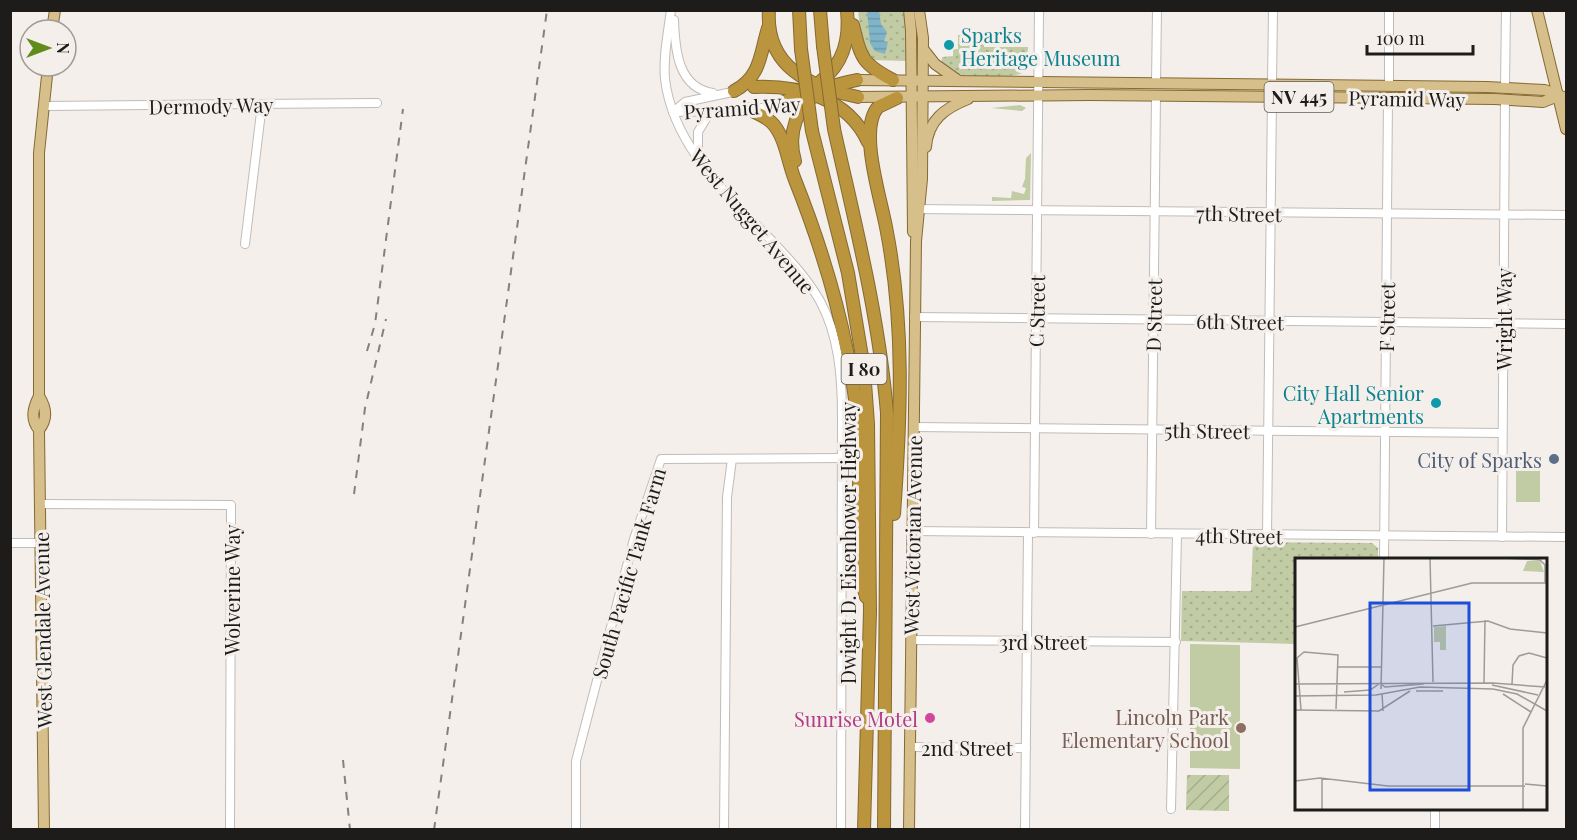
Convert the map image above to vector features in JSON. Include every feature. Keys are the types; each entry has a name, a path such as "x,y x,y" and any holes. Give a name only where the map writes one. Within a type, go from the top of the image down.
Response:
{"highway":[{"path":"734,91 750,81 756,73 769,24 770,10"},
{"name":"Dwight D. Eisenhower Highway","path":"799,10 801,49 812,131 848,273 864,369 868,424 870,611 864,830"},
{"name":"Dwight D. Eisenhower Highway","path":"820,10 834,129 874,303 887,413 884,830"},
{"path":"848,10 863,61 874,71 893,80"},
{"path":"803,197 792,141 796,120 844,51 848,34 848,10"},
{"path":"769,24 772,42 781,57 815,91 845,110 857,122 871,148"},
{"path":"775,106 815,91 857,80"},
{"path":"754,87 778,87 858,97"},
{"path":"887,569 894,528 901,351 893,262 871,148 870,126 873,113 883,103 897,98"},
{"path":"747,110 763,116 777,130 803,197 836,303 852,381 860,463 859,574 870,611"},
{"path":"884,796 888,830"}],"main road":[{"name":"West Victorian Avenue","path":"909,10 917,81 909,830"},
{"name":"West Victorian Avenue","path":"917,81 923,48 919,10"},
{"path":"1537,10 1562,97 1566,129"},
{"path":"923,48 930,60 959,81"},
{"name":"West Glendale Avenue","path":"44,830 41,504 39,429 33,420 33,408 39,396 39,153 47,78"},
{"name":"Pyramid Way","path":"857,80 959,81 1156,96 1543,102 1562,97"},
{"name":"Pyramid Way","path":"858,97 976,96 1038,88 1156,83 1505,87 1545,90 1562,97"},
{"path":"922,179 926,139 932,124 948,108 976,96"},
{"name":"West Victorian Avenue","path":"916,209 922,179 917,97"}],"street":[{"path":"672,10 674,40 685,76 698,89 716,93"},
{"name":"West Nugget Avenue","path":"672,10 665,59 665,78 673,112 698,160 800,272 820,301 831,327 840,371 842,458 841,830"},
{"name":"C Street","path":"1025,830 1027,641 1035,428 1039,10"},
{"path":"1156,83 1157,10"},
{"path":"1272,84 1273,10"},
{"path":"1389,10 1389,85"},
{"path":"1505,87 1506,10"},
{"name":"Pyramid Way","path":"673,112 685,102 716,93 754,87"},
{"name":"D Street","path":"1151,534 1156,96"},
{"path":"1267,536 1272,97"},
{"name":"F Street","path":"1384,558 1388,98"},
{"name":"Wright Way","path":"1502,537 1505,100"},
{"name":"Dermody Way","path":"44,106 377,103"},
{"path":"245,244 261,104"},
{"name":"Pyramid Way","path":"673,112 747,110 775,106"},
{"path":"698,160 699,128 710,112"},
{"name":"7th Street","path":"916,209 1566,215"},
{"name":"6th Street","path":"914,317 1566,324"},
{"name":"5th Street","path":"913,427 1502,433"},
{"name":"South Pacific Tank Farm","path":"576,830 576,761 634,539 661,459 842,458"},
{"path":"724,830 727,497 732,459"},
{"name":"Wolverine Way","path":"41,504 231,505 230,830"},
{"name":"4th Street","path":"912,531 1566,537"},
{"path":"1171,809 1177,535"},
{"path":"10,543 41,543"},
{"name":"3rd Street","path":"911,640 1176,642"},
{"name":"2nd Street","path":"909,747 1026,748"},
{"path":"1435,810 1435,830"}],"green space":[{"path":"858,11 903,11 907,29 906,61 870,60 862,45"},
{"path":"984,34 984,47 1028,47 1026,71 1005,76 974,76 957,73 941,66 942,57 953,56 953,49 958,49 958,35"},
{"path":"1020,105 1026,108 1022,111 991,108"},
{"path":"1031,153 1030,200 992,201 992,197 1011,198 1012,191 1024,194 1026,188 1022,187 1025,179 1026,158"},
{"path":"1516,454 1540,455 1540,502 1516,502"},
{"path":"1253,542 1372,543 1378,548 1378,558 1295,558 1295,644 1181,641 1182,591 1251,591"},
{"path":"1190,644 1240,645 1240,769 1190,768"},
{"path":"1187,775 1229,775 1229,811 1186,810"}],"water":[{"path":"867,11 879,11 881,24 887,32 884,41 888,42 885,54 875,51 870,43"}],"railway":[{"path":"434,830 547,10"},
{"path":"367,351 375,324 403,109"},
{"path":"354,494 365,408 386,319"},
{"path":"343,760 350,830"}],"place":[{"name":"Sparks Heritage Museum","path":"949,45"},
{"name":"City Hall Senior Apartments","path":"1436,403"},
{"name":"City of Sparks","path":"1554,459"},
{"name":"Sunrise Motel","path":"930,718"},
{"name":"Lincoln Park Elementary School","path":"1241,728"}]}
